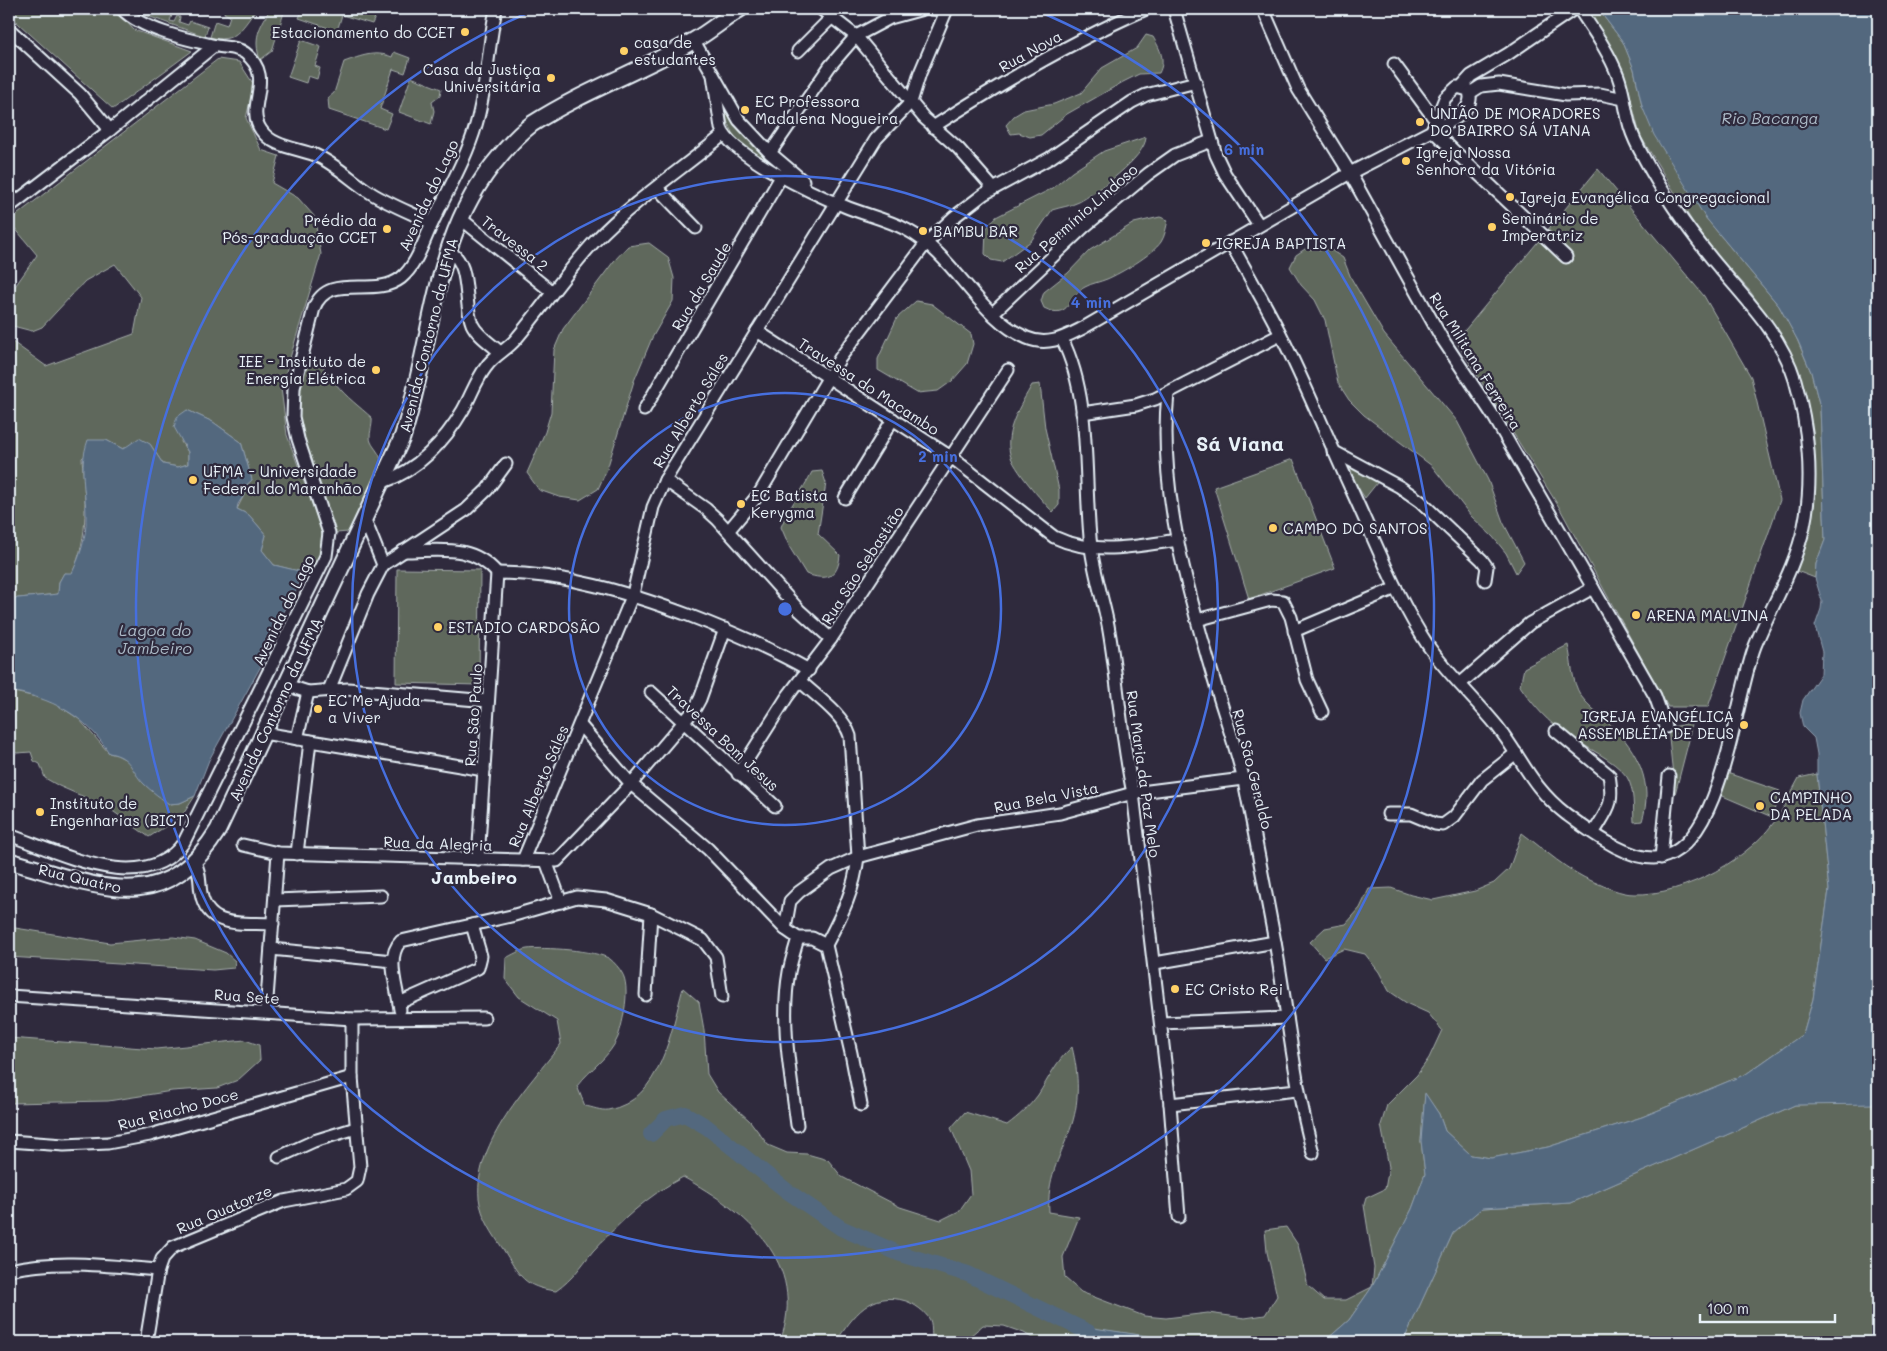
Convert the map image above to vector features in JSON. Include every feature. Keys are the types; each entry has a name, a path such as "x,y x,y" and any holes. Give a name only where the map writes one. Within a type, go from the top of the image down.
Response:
{"main road":[{"name":"Avenida Contorno da UFMA","path":"151,887 175,877 194,863 218,830 365,520 409,416 448,251 460,218 474,189 509,145 530,126 555,110 694,41 740,9"},
{"name":"Rua Quatro","path":"9,861 114,889 151,887"}],"street":[{"path":"122,9 130,17 142,24 214,46 237,49 246,54 258,70 261,83 256,120 264,135 279,144 317,156 339,169 370,193 432,223"},
{"name":"Avenida do Lago","path":"9,835 93,864 126,870 157,866 177,852 190,831 326,556 329,533 298,439 294,417 294,388 316,302 324,293 332,288 378,287 400,278 416,258 476,126 496,9"},
{"path":"821,9 856,36 911,102 934,127 958,148 993,188"},
{"path":"770,153 830,66 856,36 890,18 923,9"},
{"path":"911,102 920,72 947,10 931,9"},
{"name":"Rua Nova","path":"934,127 998,86 1114,23 1146,9"},
{"path":"1174,9 1211,141 1225,174 1259,225"},
{"name":"Rua Militana Ferreira","path":"1263,9 1298,89 1350,173 1441,337 1494,417 1593,588 1655,696 1666,727"},
{"path":"713,75 724,135 736,148 782,175 837,203 898,225 927,242 948,262 993,313 1014,332 1042,343 1062,339 1350,173 1434,126 1461,115 1469,103 1465,90 1471,76 1508,54 1574,9"},
{"path":"1230,242 1280,335 1396,588 1427,644 1498,728 1516,753 1533,783 1565,813 1619,849 1640,856 1661,858 1672,854 1699,827 1725,764 1754,648 1792,566 1804,527 1808,501 1808,444 1794,378 1783,353 1768,325 1694,236 1644,158 1630,127 1624,99 1613,64 1579,9"},
{"path":"798,50 832,17"},
{"path":"9,29 80,94 110,130"},
{"path":"694,41 740,120 770,153 820,194"},
{"path":"9,207 110,130 214,46"},
{"path":"1394,64 1434,126 1566,257"},
{"path":"729,530 759,494 829,376 867,320 927,242 954,217 993,188 1050,158 1139,98 1196,82"},
{"path":"1434,126 1450,91 1481,86 1499,84 1573,96 1600,94 1624,99"},
{"name":"Rua Alberto Sáles","path":"523,860 633,594 653,507 665,480 876,139 896,115 911,102"},
{"path":"382,482 397,477 413,467 442,439 463,410 485,368 514,341 595,241 620,217 724,135"},
{"name":"Rua Permínio Lindoso","path":"993,313 1084,226 1148,174 1175,155 1211,141"},
{"name":"Rua da Saude","path":"644,410 782,175"},
{"path":"657,188 696,228"},
{"name":"Travessa 2","path":"460,218 552,292"},
{"path":"448,251 454,254 460,263 473,325 500,352"},
{"name":"Travessa do Macambo","path":"757,331 829,376 951,458 1054,537 1091,549 1134,547 1178,540"},
{"path":"1082,413 1136,405 1168,393 1280,335"},
{"name":"Rua Maria da Paz Melo","path":"1062,339 1074,367 1082,413 1091,549 1108,625 1125,755 1133,793 1155,962 1170,1104 1179,1217"},
{"name":"Rua São Sebastião","path":"738,774 763,733 831,639 1008,370"},
{"name":"Rua São Geraldo","path":"1168,393 1166,420 1167,464 1178,540 1198,620 1243,779 1275,942 1297,1090 1313,1153"},
{"path":"845,498 893,419"},
{"path":"1333,451 1400,487 1429,508 1482,560 1487,568 1485,580"},
{"path":"329,690 368,594 383,565 471,506 487,490 506,464"},
{"path":"665,480 706,509 729,530 799,610 831,639"},
{"path":"365,520 383,565"},
{"path":"403,551 467,552 482,558 496,573 527,573 551,576 633,594 725,629 776,652 809,670"},
{"name":"Rua São Paulo","path":"478,859 496,573"},
{"path":"1294,632 1396,588"},
{"path":"1460,684 1530,623 1593,588"},
{"path":"1198,620 1278,599 1283,601 1287,606 1307,680 1322,712"},
{"name":"Rua da Alegria","path":"243,845 278,853 297,854 557,861 631,784 684,722 700,700 725,629"},
{"path":"800,681 847,727 850,736 858,857 849,901 826,945 852,1054 861,1105"},
{"path":"286,685 308,692 348,689 488,701"},
{"path":"297,739 308,692"},
{"name":"Travessa Bom Jesus","path":"651,692 775,806"},
{"path":"580,725 631,784 708,848 785,929 798,938 812,938 826,945"},
{"path":"1556,731 1609,775 1613,796 1608,809 1594,832"},
{"path":"263,733 484,770"},
{"path":"297,854 310,741"},
{"path":"1388,814 1410,814 1435,824 1444,825 1454,817 1482,780 1516,753"},
{"path":"1661,858 1669,776"},
{"name":"Rua Bela Vista","path":"785,929 786,912 790,901 795,896 831,869 858,857 977,825 1060,812 1133,793 1243,779"},
{"path":"266,1012 278,853"},
{"path":"546,861 561,902"},
{"path":"194,863 199,870 203,902 209,914 224,921 273,924"},
{"path":"275,900 382,896"},
{"path":"401,1019 394,956 402,941 408,938 472,925 577,897 606,900 651,914 703,940 712,949 716,957 722,997"},
{"path":"646,995 651,914"},
{"path":"399,1003 478,968 481,956 472,925"},
{"path":"796,1125 786,1013 789,972 798,938"},
{"path":"1155,962 1275,942"},
{"path":"271,949 394,956"},
{"name":"Rua Sete","path":"9,996 352,1019 484,1018"},
{"path":"1161,1023 1287,1018"},
{"path":"279,1157 314,1141 356,1128 352,1077 352,1019"},
{"name":"Rua Riacho Doce","path":"9,1141 64,1145 108,1143 150,1135 352,1077"},
{"path":"1170,1104 1297,1090"},
{"name":"Rua Quatorze","path":"158,1270 162,1260 174,1247 264,1208 284,1201 352,1186 357,1181 360,1167 356,1128"},
{"path":"9,1270 41,1264 158,1270 146,1342"}],"green space":[{"path":"9,9 115,9 134,30 192,51 113,109 9,15"},
{"path":"134,9 155,9 172,15 170,21 174,22 177,16 180,17 179,22 188,25 190,21 208,27 205,36 145,15"},
{"path":"225,9 249,9 255,11 241,29 231,37 218,39 210,37 215,21 227,25 230,16 224,13"},
{"path":"270,9 285,9 272,51 260,60 257,45 258,33"},
{"path":"303,9 364,9 377,13 372,24 342,15 337,31 299,18"},
{"path":"1586,9 1598,9 1623,42 1634,69 1642,106 1705,217 1779,306 1796,337 1811,372 1820,407 1825,540 1816,564 1815,578 1794,570 1810,521 1808,417 1805,392 1779,334 1750,291 1704,241 1640,135 1623,69"},
{"path":"1146,35 1153,37 1160,50 1162,64 1159,73 1139,74 1123,82 1067,114 1041,135 1030,137 1019,133 1011,134 1006,125 1014,116 1024,110 1054,104 1081,93 1102,68 1137,48"},
{"path":"301,40 321,47 315,66 320,68 317,79 308,76 306,83 288,77"},
{"path":"394,52 410,58 405,73 393,69 380,109 392,114 386,129 329,110 328,98 334,93 344,62 374,54 392,57"},
{"path":"218,59 239,62 254,85 246,118 261,150 279,156 272,183 298,198 314,216 321,254 281,388 287,435 321,529 324,547 314,575 274,565 262,550 266,535 249,515 237,509 244,495 243,488 252,480 241,442 213,422 187,410 181,442 188,452 188,464 178,467 163,464 150,444 123,449 106,440 82,458 85,502 84,530 78,559 72,574 64,573 59,582 58,594 9,599 9,341 46,366 134,334 141,297 115,264 85,281 42,327 32,331 9,325 9,295 37,255 9,221"},
{"path":"411,77 441,89 440,96 432,102 434,111 431,124 399,112"},
{"path":"725,111 780,167 779,169 751,152 737,140 728,123"},
{"path":"1146,137 1144,145 1138,154 1119,174 1079,202 1052,210 1031,241 1002,262 991,260 985,254 986,229 996,217 1053,188 1072,172 1104,151"},
{"path":"1598,169 1704,296 1751,377 1780,500 1708,707 1668,707 1559,507 1456,341"},
{"path":"1160,217 1168,220 1164,237 1151,252 1120,273 1085,287 1064,309 1053,311 1044,308 1041,301 1044,292 1068,273 1090,250 1134,223"},
{"path":"649,243 668,257 674,278 673,301 652,338 634,381 607,469 598,489 580,500 559,497 539,490 527,473 545,432 551,412 554,350 563,329 614,261 628,246"},
{"path":"1305,249 1331,250 1343,258 1351,278 1384,334 1457,421 1488,480 1503,522 1524,562 1516,573 1506,553 1493,537 1471,516 1432,466 1364,415 1349,400 1338,383 1325,320 1315,300 1301,285 1290,267 1296,255"},
{"path":"916,301 932,304 971,334 973,344 967,364 952,381 938,391 917,393 878,370 878,359 897,318"},
{"path":"310,360 315,360 322,365 344,393 372,418 370,439 382,463 348,532 336,533 313,471 299,422 298,402 301,384"},
{"path":"1040,384 1045,428 1059,490 1059,505 1053,512 1035,493 1016,467 1010,454 1009,445 1011,427 1019,409 1032,385"},
{"path":"1348,455 1381,478 1365,498 1353,480"},
{"name":"CAMPO DO SANTOS","path":"1293,459 1335,568 1249,599 1214,487"},
{"path":"822,471 826,483 818,534 840,555 837,569 830,576 825,577 806,574 790,548 781,527 812,472"},
{"name":"ESTADIO CARDOSÃO","path":"397,569 480,570 479,685 396,683"},
{"path":"1568,645 1574,677 1581,696 1621,735 1636,757 1645,781 1646,794 1642,821 1634,822 1633,799 1630,782 1627,777 1607,759 1554,725 1536,707 1520,686 1524,668"},
{"path":"9,691 50,700 79,719 109,753 130,762 143,783 169,804 180,803 195,796 182,816 149,837 107,807 45,778 40,764 34,761 31,752 17,753 9,751"},
{"path":"1691,723 1689,740 1675,794 1668,728"},
{"name":"CAMPINHO DA PELADA","path":"1727,773 1780,791 1772,817 1718,794"},
{"path":"1817,774 1829,890 1813,999 1803,1034 1746,1074 1642,1117 1548,1147 1491,1158 1471,1155 1445,1131 1439,1114 1425,1094 1421,1141 1425,1174 1412,1209 1372,1287 1374,1268 1364,1205 1366,1198 1385,1189 1389,1167 1381,1125 1387,1105 1417,1075 1429,1058 1442,1030 1428,1013 1408,1004 1389,991 1379,972 1365,954 1344,949 1324,958 1310,942 1325,928 1346,924 1360,908 1369,889 1391,888 1433,900 1475,891 1494,883 1509,869 1522,833 1556,860 1575,872 1614,890 1634,894 1674,889 1716,871 1752,846 1779,815 1799,778"},
{"path":"9,927 110,943 173,937 195,940 226,953 235,961 234,968 213,970 9,957"},
{"path":"545,948 582,951 610,959 622,973 625,979 626,995 620,1031 610,1051 577,1086 585,1106 608,1110 626,1104 640,1093 652,1079 668,1043 683,988 699,1002 704,1030 707,1074 718,1092 750,1121 768,1145 787,1153 807,1154 828,1160 842,1177 900,1207 941,1220 959,1211 971,1194 969,1171 951,1128 965,1112 1007,1125 1035,1099 1057,1064 1072,1047 1077,1078 1076,1110 1052,1179 1049,1212 1079,1217 1063,1257 1065,1278 1081,1292 1144,1316 1166,1318 1208,1313 1245,1318 1265,1315 1277,1296 1267,1252 1265,1230 1286,1227 1298,1245 1308,1286 1324,1300 1346,1300 1372,1287 1349,1320 1325,1341 1187,1342 1070,1325 1114,1342 1039,1342 1024,1333 1004,1326 983,1325 963,1342 934,1342 930,1320 919,1308 906,1301 883,1299 873,1302 856,1315 836,1342 780,1342 787,1313 786,1287 779,1264 766,1243 749,1223 729,1206 683,1177 658,1192 624,1220 593,1251 572,1277 556,1291 536,1287 524,1279 514,1266 488,1225 482,1212 479,1198 480,1177 485,1156 494,1135 506,1115 561,1044 557,1021 519,997 505,979 506,958 527,949"},
{"path":"9,1038 156,1049 245,1040 259,1045 260,1060 238,1080 217,1088 172,1091 108,1101 10,1103"},
{"path":"1878,1102 1878,1342 1403,1342 1453,1233 1482,1208 1571,1203 1795,1105"}],"water":[{"name":"Rio Bacanga","path":"1598,9 1878,9 1878,1104 1795,1105 1571,1203 1482,1208 1453,1233 1403,1342 1318,1342 1325,1341 1349,1320 1372,1287 1412,1209 1425,1174 1421,1141 1425,1093 1439,1114 1445,1131 1471,1155 1491,1158 1548,1147 1642,1117 1746,1074 1803,1034 1813,999 1829,890 1817,774 1817,754 1814,738 1803,727 1800,713 1803,700 1821,674 1822,652 1815,626 1822,601 1815,578 1816,564 1825,540 1820,407 1811,372 1798,341 1779,306 1705,217 1654,135 1642,106 1634,69 1623,42"},
{"name":"Lagoa do Jambeiro","path":"187,410 213,422 241,442 252,480 243,488 244,495 237,509 249,515 266,535 262,550 274,565 303,572 297,589 274,626 272,646 209,760 195,796 180,803 169,804 139,779 126,761 117,755 109,753 100,740 79,719 53,703 9,691 9,599 58,594 59,582 64,573 72,573 84,539 86,524 83,460 88,440 106,440 123,449 139,438 150,444 163,464 178,467 188,464 188,452 174,427 177,417"},
{"path":"1067,1324 1187,1342 1114,1342"}],"waterway":[{"path":"651,1134 666,1119 685,1114 707,1127 787,1191 841,1228 898,1253 968,1274 1088,1332"}],"place":[{"name":"Estacionamento do CCET","path":"465,32"},
{"name":"casa de estudantes","path":"624,51"},
{"name":"Casa da Justiça Universitária","path":"551,78"},
{"name":"EC Professora Madalena Nogueira","path":"745,110"},
{"name":"UNIÃO DE MORADORES DO BAIRRO SÁ VIANA","path":"1420,122"},
{"name":"Igreja Nossa Senhora da Vitória","path":"1406,161"},
{"name":"Igreja Evangélica Congregacional","path":"1510,197"},
{"name":"Seminário de Imperatriz","path":"1492,227"},
{"name":"Prédio da Pós-graduação CCET","path":"387,229"},
{"name":"BAMBU BAR","path":"923,231"},
{"name":"IGREJA BAPTISTA","path":"1206,243"},
{"name":"IEE - Instituto de Energia Elétrica","path":"376,370"},
{"name":"UFMA - Universidade Federal do Maranhão","path":"193,480"},
{"name":"EC Batista Kerygma","path":"741,504"},
{"name":"CAMPO DO SANTOS","path":"1273,528"},
{"name":"ARENA MALVINA","path":"1636,615"},
{"name":"ESTADIO CARDOSÃO","path":"438,627"},
{"name":"EC Me Ajuda a Viver","path":"318,709"},
{"name":"IGREJA EVANGÉLICA ASSEMBLÉIA DE DEUS","path":"1744,725"},
{"name":"CAMPINHO DA PELADA","path":"1760,806"},
{"name":"Instituto de Engenharias (BICT)","path":"40,812"},
{"name":"EC Cristo Rei","path":"1175,989"}],"district":[{"name":"Sá Viana","path":"1240,443"},
{"name":"Jambeiro","path":"474,877"}]}
